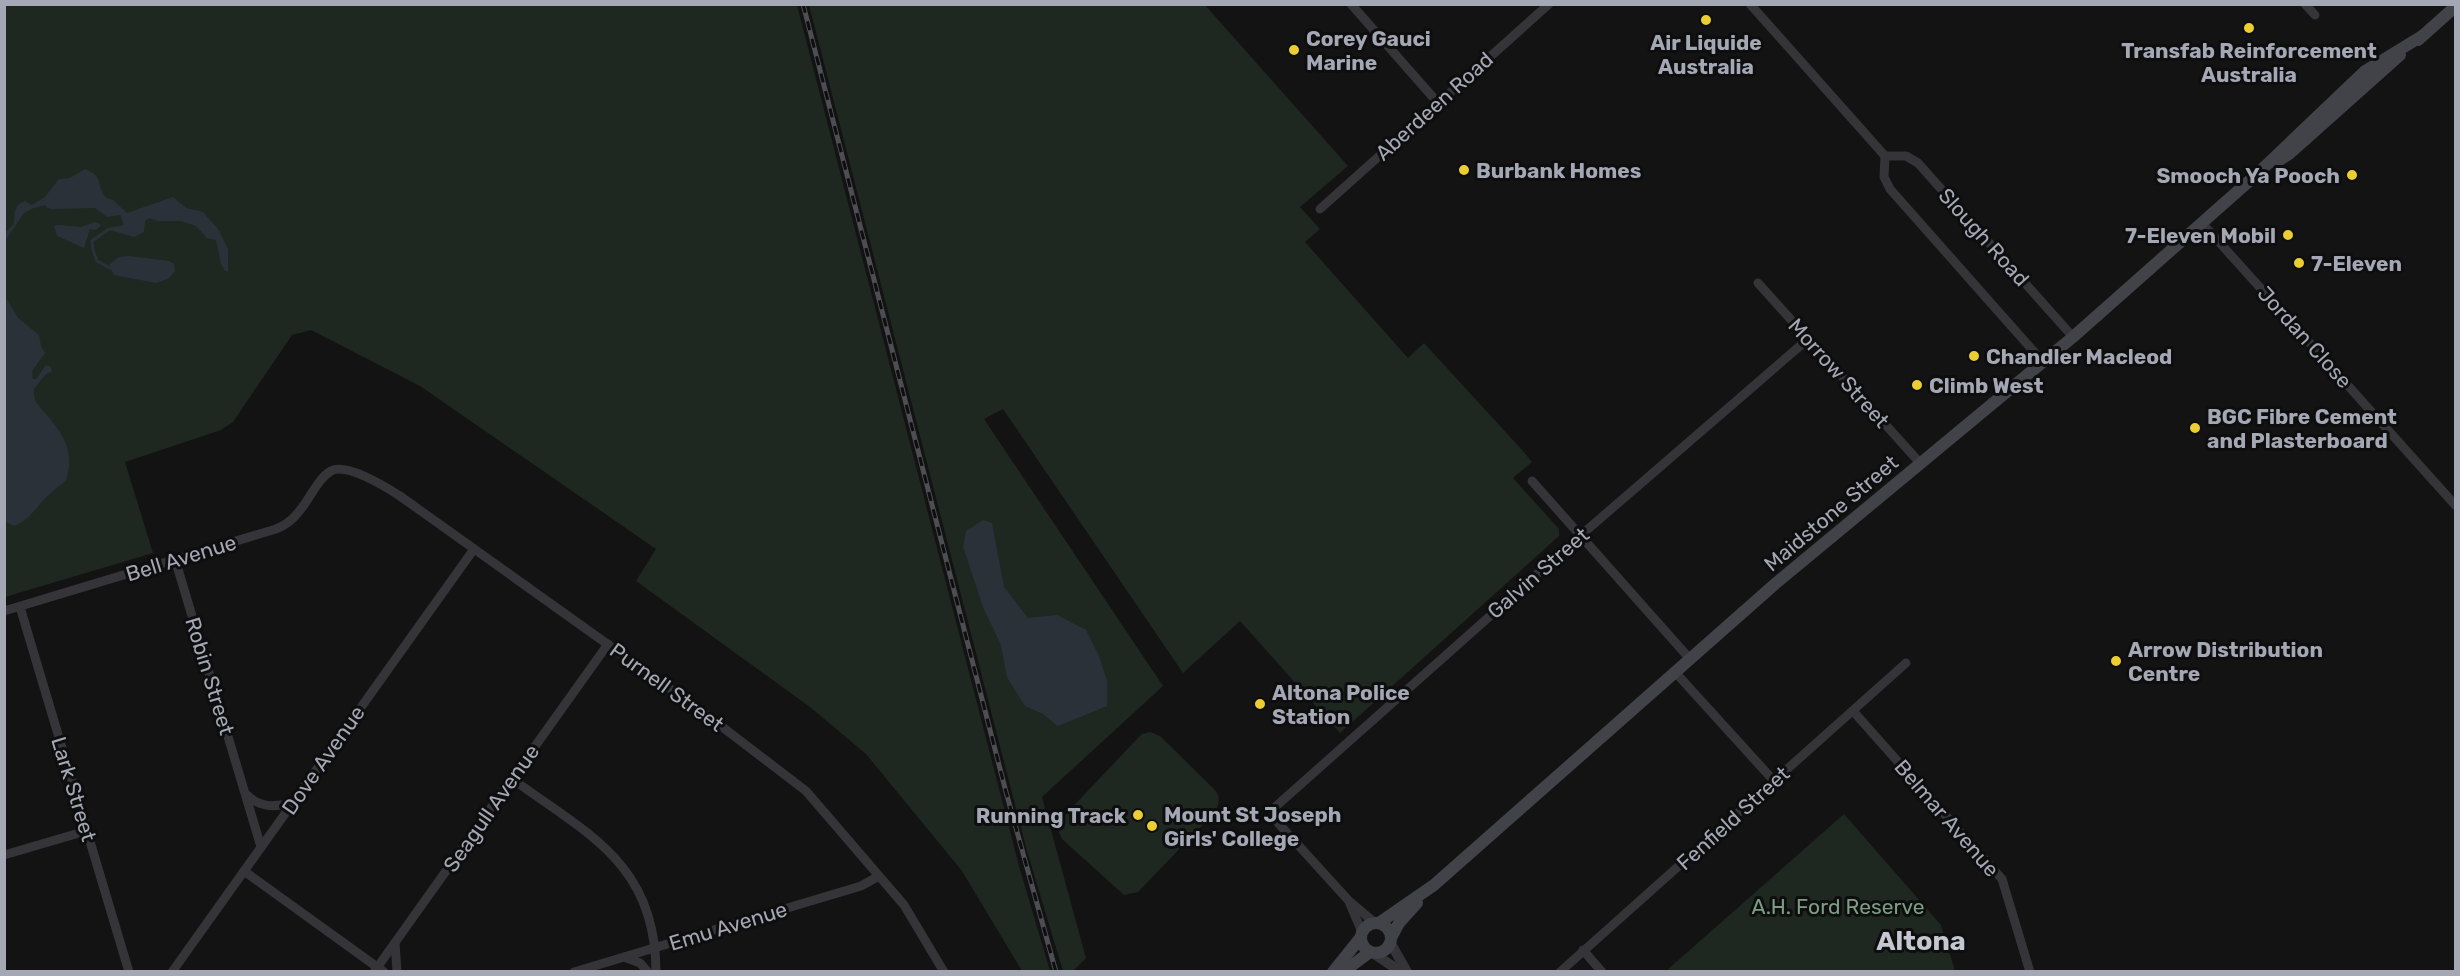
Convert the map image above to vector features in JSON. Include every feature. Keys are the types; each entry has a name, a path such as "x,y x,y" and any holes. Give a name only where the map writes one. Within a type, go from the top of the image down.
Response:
{"main road":[{"name":"Maidstone Street","path":"1391,940 1399,923 1434,885 1775,584 2073,337 2256,175 2289,154 2456,6"},
{"name":"Maidstone Street","path":"1377,923 1434,885"},
{"path":"1333,972 1367,926 1377,923 1388,928 1391,940 1382,952 1372,952 1363,946 1361,935"},
{"path":"1343,972 1372,952"}],"street":[{"path":"1351,4 1438,103"},
{"name":"Aberdeen Road","path":"1320,209 1549,4"},
{"path":"1750,4 1885,156"},
{"path":"2306,4 2314,15"},
{"name":"Slough Road","path":"2043,362 1890,189 1884,177 1885,156 1906,156 1918,163 2073,337"},
{"name":"Jordan Close","path":"2202,223 2456,506"},
{"name":"Morrow Street","path":"1758,283 1920,464"},
{"name":"Galvin Street","path":"1349,901 1279,824 1273,812 1277,805 1580,536 1808,339"},
{"name":"Purnell Street","path":"334,470 349,470 385,486 759,753 806,791 904,906 944,972"},
{"name":"Bell Avenue","path":"4,611 276,530 288,524 321,481 334,470"},
{"path":"1532,482 1690,659"},
{"name":"Dove Avenue","path":"172,972 474,549"},
{"name":"Robin Street","path":"175,559 261,847"},
{"name":"Lark Street","path":"20,607 129,971"},
{"name":"Seagull Avenue","path":"378,970 394,943 608,644"},
{"name":"Fenfield Street","path":"1560,972 1906,663"},
{"path":"1675,672 1774,782"},
{"name":"Belmar Avenue","path":"1853,711 2002,879 2030,972"},
{"path":"511,778 601,842 620,862 644,903 656,948 657,972"},
{"path":"245,793 252,800 264,805 272,806 292,802"},
{"path":"4,855 86,831"},
{"path":"244,871 378,970"},
{"name":"Emu Avenue","path":"574,972 861,886 879,876"},
{"path":"1349,901 1377,923"},
{"path":"1349,901 1361,935"},
{"path":"1391,940 1407,972"},
{"path":"394,943 397,972"},
{"path":"1583,950 1602,972"},
{"path":"1372,952 1401,972"},
{"path":"624,957 640,963 648,972"}],"green space":[{"path":"5,5 797,5 1019,866 1050,971 1022,971 962,871 866,754 810,707 636,581 656,549 420,386 311,330 292,335 233,422 221,430 125,462 153,553 5,597"},
{"path":"809,5 1205,5 1348,166 1300,207 1320,229 1305,242 1408,358 1424,343 1523,451 1532,462 1513,478 1559,529 1559,536 1340,733 1240,621 1183,673 1003,409 984,419 1163,686 1042,797 1086,958 1073,971 1063,971 1027,851"},
{"name":"Running Track","path":"1150,732 1160,736 1215,790 1219,801 1215,812 1138,892 1124,895 1062,839 1059,832 1062,818 1142,734"},
{"name":"A.H. Ford Reserve","path":"1844,814 1941,925 1955,971 1666,971"}],"shaded area":[{"path":"85,169 98,178 106,198 113,200 127,213 173,197 186,208 203,212 218,229 228,249 228,271 225,271 221,264 216,240 207,238 196,226 181,221 158,221 149,218 145,221 144,232 134,237 110,230 109,228 124,225 120,215 107,217 95,208 52,209 45,205 31,209 24,213 5,241 5,233 14,224 15,210 18,205 25,201 32,205 45,197 59,179 70,178"},
{"path":"95,222 101,225 96,230 90,229 84,248 57,236 54,226 81,227"},
{"path":"119,257 169,261 174,264 175,271 168,279 156,283 114,275 109,265"},
{"path":"4,295 18,318 39,335 45,353 32,371 33,379 36,379 46,365 50,366 52,371 45,375 34,389 34,397 38,406 63,437 69,461 66,480 30,515 14,526 4,521"},
{"path":"983,520 992,523 1004,587 1028,618 1057,615 1086,630 1099,656 1107,681 1107,706 1058,726 1043,714 1025,706 1007,677 1001,645 983,607 963,546 966,531"}],"waterway":[{"path":"109,229 92,241 97,261 110,268"}],"railway":[{"path":"803,4 1006,792 1056,972"}],"place":[{"name":"Air Liquide Australia","path":"1706,20"},
{"name":"Transfab Reinforcement Australia","path":"2249,28"},
{"name":"Corey Gauci Marine","path":"1294,50"},
{"name":"Burbank Homes","path":"1464,170"},
{"name":"Smooch Ya Pooch","path":"2352,175"},
{"name":"7-Eleven Mobil","path":"2288,235"},
{"name":"7-Eleven","path":"2299,263"},
{"name":"Chandler Macleod","path":"1974,356"},
{"name":"Climb West","path":"1917,385"},
{"name":"BGC Fibre Cement and Plasterboard","path":"2195,428"},
{"name":"Arrow Distribution Centre","path":"2116,661"},
{"name":"Altona Police Station","path":"1260,704"},
{"name":"Running Track","path":"1138,815"},
{"name":"Mount St Joseph Girls' College","path":"1152,826"}],"district":[{"name":"Altona","path":"1921,941"}]}
